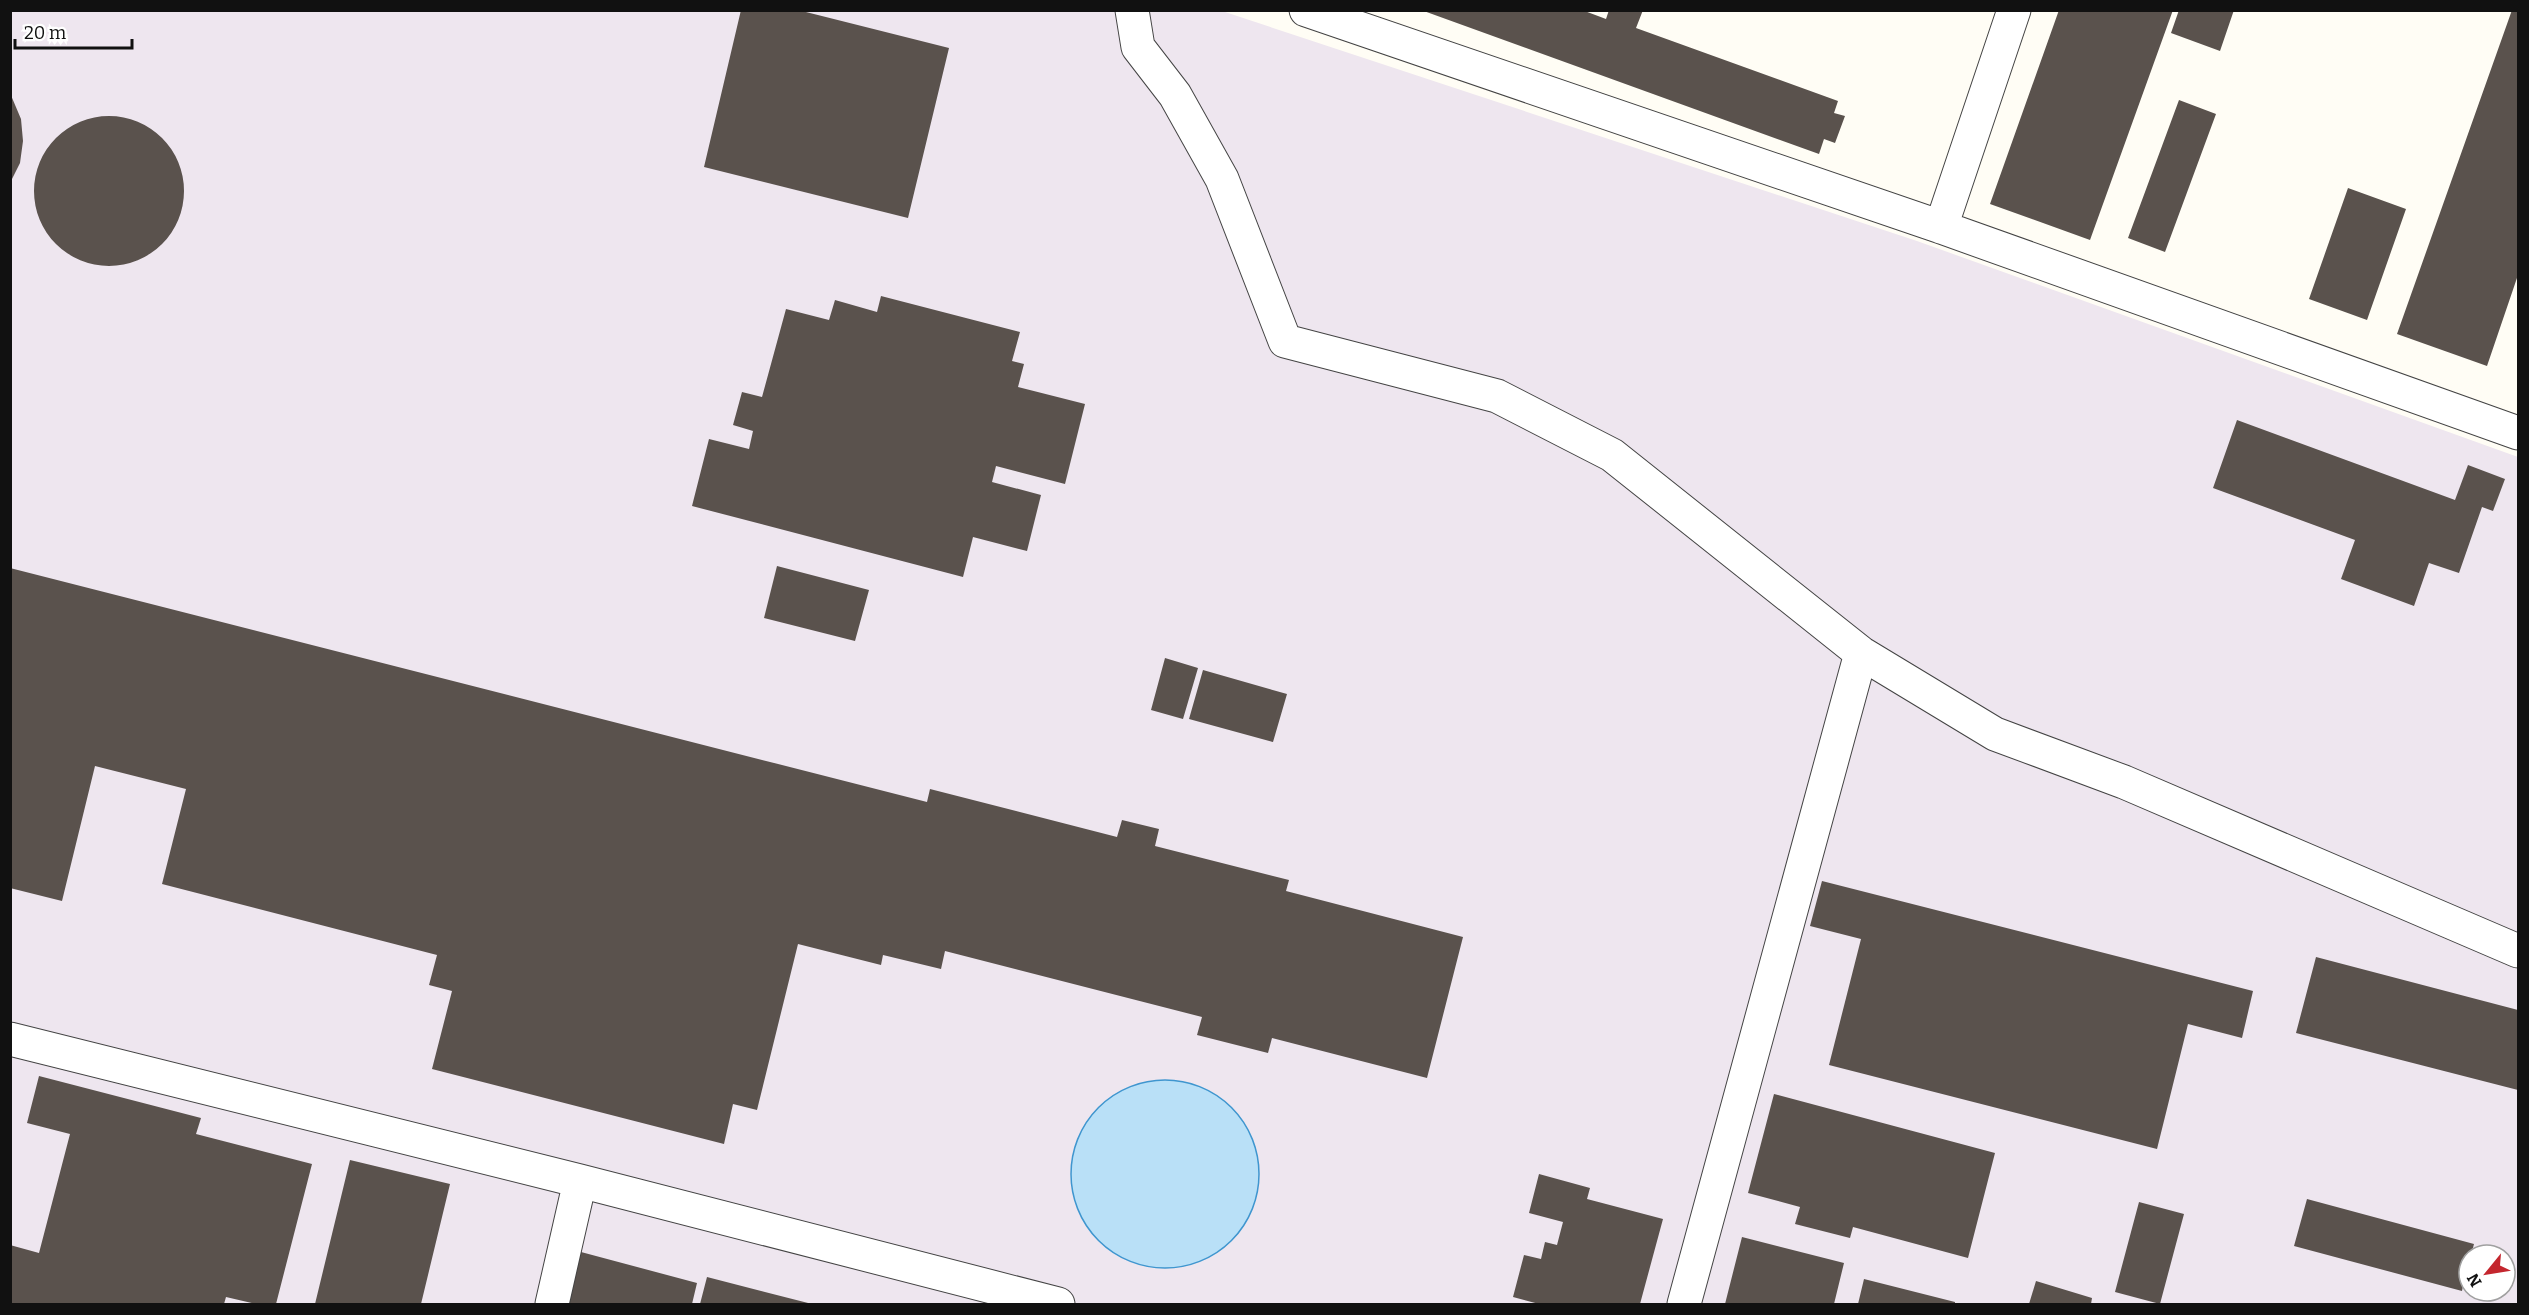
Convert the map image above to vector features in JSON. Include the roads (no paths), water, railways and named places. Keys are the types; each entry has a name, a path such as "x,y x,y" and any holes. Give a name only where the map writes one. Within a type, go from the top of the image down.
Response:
{"street":[{"path":"1132,10 1138,46 1175,95 1222,179 1285,341 1497,396 1612,455 1861,652 1995,734 2124,782 2518,951"},
{"path":"1306,10 1941,227 2518,433"},
{"path":"1941,227 2014,10"},
{"path":"1684,1305 1861,652"},
{"path":"10,1039 580,1180 1058,1305"},
{"path":"552,1305 580,1180"}],"water":[{"path":"1156,1080 1174,1080 1201,1087 1232,1107 1252,1138 1259,1174 1252,1210 1232,1241 1201,1261 1174,1268 1156,1268 1121,1257 1105,1247 1092,1234 1075,1201 1071,1183 1071,1165 1082,1130 1092,1114 1105,1101 1138,1084"}]}
